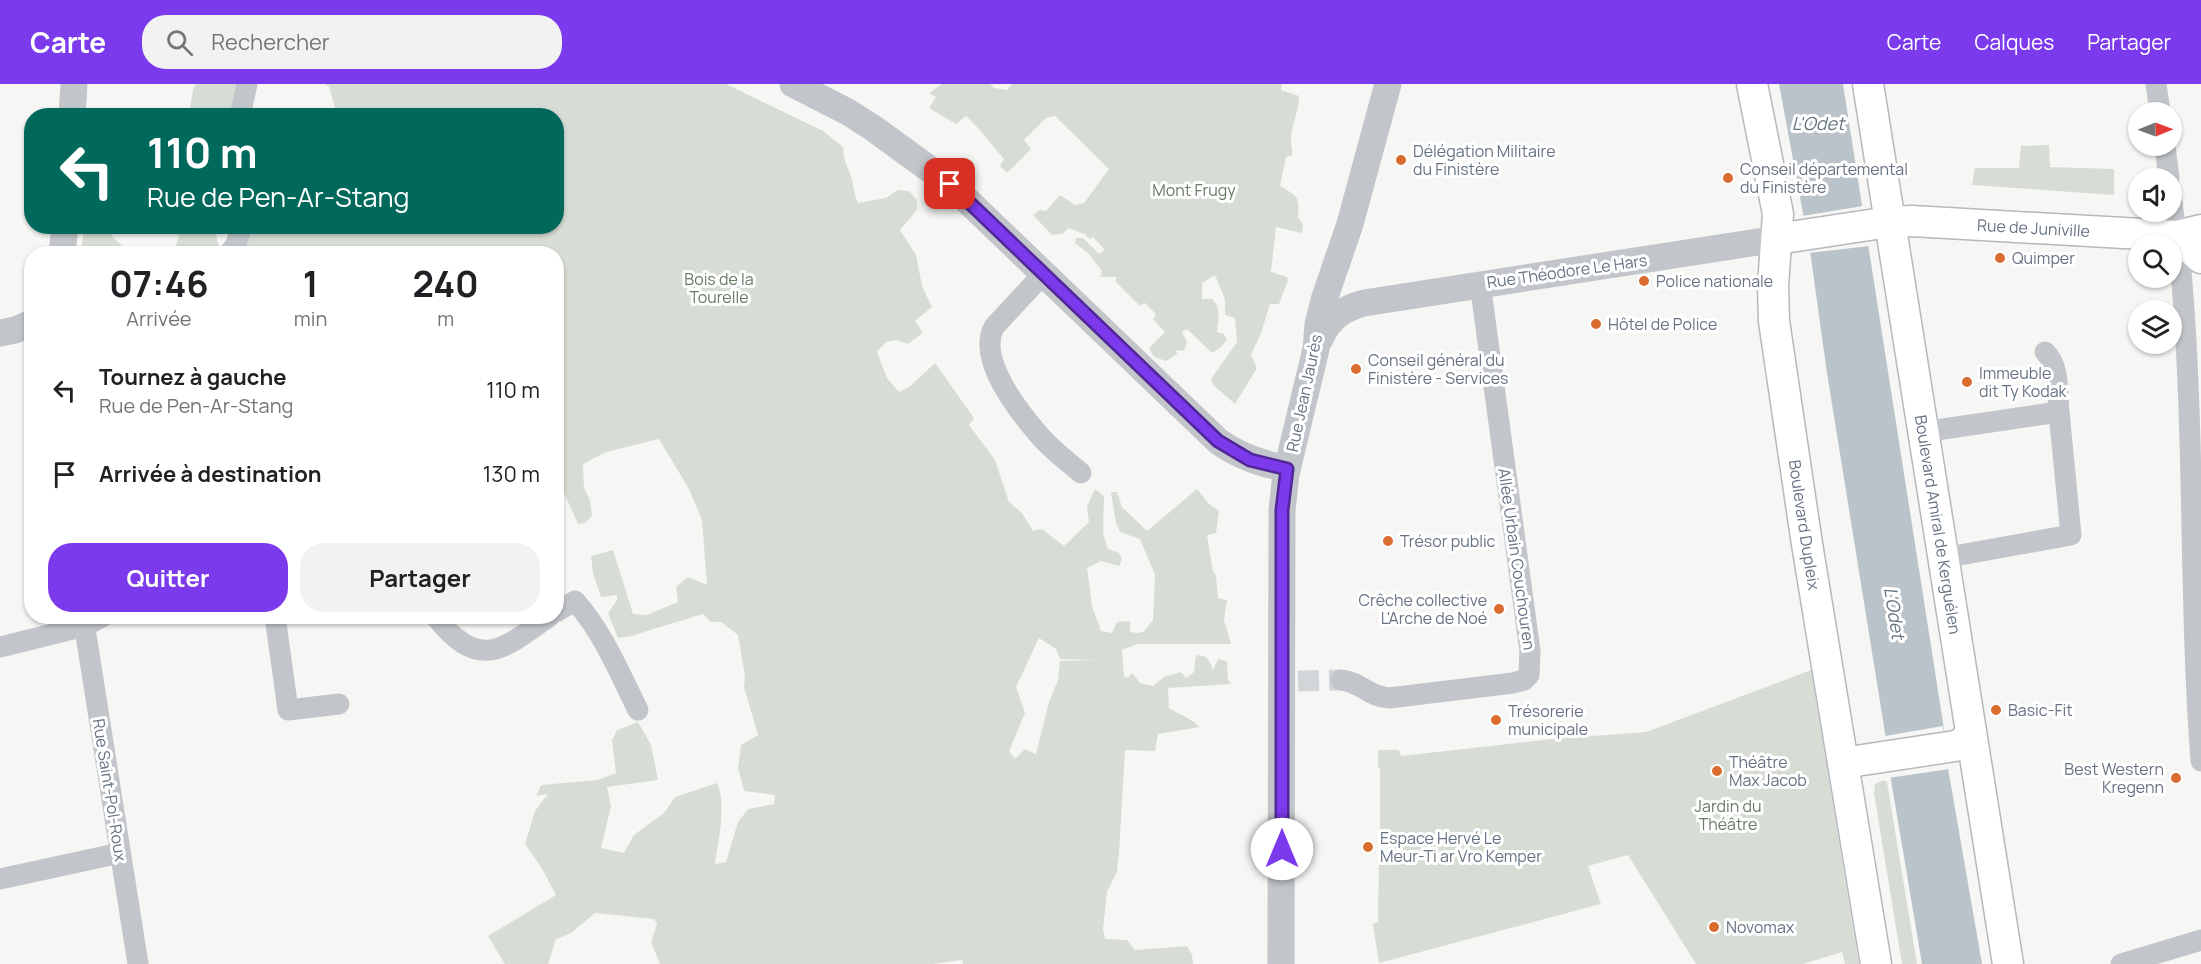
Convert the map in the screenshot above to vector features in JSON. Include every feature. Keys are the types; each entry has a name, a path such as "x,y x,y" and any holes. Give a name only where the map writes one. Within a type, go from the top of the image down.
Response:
{"main road":[{"name":"Boulevard Dupleix","path":"1752,84 1779,223 1791,237 1773,299 1773,321 1876,964"},
{"name":"Boulevard Amiral de Kerguélen","path":"1868,84 1877,224 1923,432 1943,558 1959,740 2008,964"},
{"name":"Rue de Juniville","path":"1791,237 1877,224 1927,221 2189,233"},
{"path":"2189,233 2201,258"},
{"path":"1843,763 1959,740"}],"street":[{"path":"72,108 74,84"},
{"path":"242,108 247,84"},
{"path":"793,84 848,112 913,156 962,195 1218,441 1250,460 1287,469"},
{"name":"Rue Jean Jaurès","path":"1281,964 1290,681 1282,510 1287,469 1316,349 1318,324 1350,224 1388,84"},
{"path":"2156,84 2159,102"},
{"path":"2189,233 2182,284 2189,414 2196,685 2201,761"},
{"name":"Rue Théodore Le Hars","path":"1316,349 1323,331 1332,318 1357,305 1791,237"},
{"path":"1333,273 1342,294 1357,305"},
{"path":"1043,274 994,327 989,336 990,356 1023,416 1048,445 1081,473"},
{"name":"Allée Urbain Couchouren","path":"1341,680 1354,682 1373,695 1389,698 1513,683 1524,680 1529,675 1530,651 1480,284"},
{"path":"0,333 24,326"},
{"path":"1943,558 2072,535 2055,368 2052,359 2045,352"},
{"path":"1923,432 2059,412"},
{"path":"564,607 575,601 589,616 638,710"},
{"path":"0,647 74,624"},
{"name":"Rue Saint-Pol-Roux","path":"84,624 138,964"},
{"path":"276,624 288,710 339,704"},
{"path":"442,624 454,639 466,645 491,651 510,645 539,624"},
{"path":"0,879 120,853"},
{"path":"2121,964 2201,940"}],"green space":[{"path":"196,84 239,84 237,108 190,108"},
{"name":"Bois de la Tourelle","path":"325,84 726,84 823,131 843,147 858,203 886,198 898,190 909,191 917,200 917,210 900,230 916,255 922,286 932,307 915,321 923,333 908,344 896,340 886,342 877,352 887,378 899,392 909,387 935,363 974,418 969,425 995,460 1009,502 1022,513 1033,531 1042,529 1064,546 1089,522 1087,506 1095,489 1104,496 1103,533 1108,549 1119,553 1122,559 1119,566 1101,561 1087,568 1092,606 1101,631 1112,633 1117,622 1130,621 1130,632 1143,632 1153,620 1155,575 1140,539 1120,532 1116,523 1111,492 1117,492 1122,507 1147,531 1197,489 1209,504 1219,511 1216,533 1207,535 1213,571 1216,575 1218,598 1227,600 1224,620 1231,644 1138,644 1122,650 1124,676 1128,678 1132,673 1140,683 1153,686 1164,677 1181,672 1186,678 1194,672 1196,655 1208,659 1213,670 1218,659 1227,661 1228,680 1231,684 1168,688 1169,708 1200,727 1158,734 1155,751 1125,750 1117,872 1107,892 1103,929 1105,939 1127,940 1135,950 1187,946 1192,955 1193,964 963,964 962,960 933,964 660,964 651,942 657,924 654,919 595,913 571,933 556,939 548,964 505,964 488,936 556,895 525,844 535,811 548,794 536,796 541,785 598,780 616,773 612,740 617,730 638,722 651,745 658,780 607,787 611,806 601,848 624,853 634,835 664,813 675,797 717,783 722,812 715,864 726,862 738,822 748,809 774,804 775,795 744,791 738,768 741,745 758,735 744,687 745,676 738,635 721,622 711,622 703,614 618,638 608,613 617,600 617,595 601,597 593,573 591,556 613,550 633,614 647,615 678,602 676,587 688,577 707,585 702,520 689,489 659,439 606,452 583,464 584,488 590,500 592,516 585,523 578,524 564,493 564,246 242,246 250,234 564,234 564,108 335,108 329,87","holes":["1039,638 1056,649 1060,659 1096,660 1060,661 1058,680 1049,702 1036,754 1025,749 1015,759 1009,751 1025,713 1016,687"]},
{"name":"Mont Frugy","path":"942,84 990,84 994,88 1007,90 1012,84 1282,84 1281,90 1299,96 1291,136 1292,155 1286,157 1280,186 1294,195 1298,201 1298,217 1303,224 1302,233 1276,227 1271,272 1287,277 1288,280 1279,304 1270,304 1251,355 1257,368 1235,404 1213,385 1211,379 1237,342 1235,318 1225,315 1225,299 1215,275 1202,283 1202,299 1212,299 1215,302 1219,314 1217,332 1224,334 1227,340 1212,353 1187,329 1182,332 1187,342 1184,351 1176,350 1177,354 1166,361 1154,357 1149,348 1165,332 1153,319 1156,314 1145,303 1140,306 1115,281 1117,277 1100,277 1102,271 1089,254 1075,243 1076,238 1083,238 1099,254 1105,250 1093,237 1090,239 1068,228 1063,234 1052,235 1033,215 1040,210 1046,211 1060,195 1075,205 1084,203 1109,169 1055,116 1046,118 1024,140 1031,149 1007,173 1000,166 1004,159 966,116 956,124 929,108 936,97 929,93"},
{"path":"2049,145 2050,167 2114,169 2114,195 1972,185 1975,168 2019,168 2021,146"},
{"path":"83,234 111,234 122,246 82,246"},
{"path":"180,234 216,234 219,246 176,246"},
{"name":"Jardin du Théâtre","path":"1811,670 1859,964 1845,964 1842,952 1803,964 1696,964 1628,855 1588,866 1601,904 1379,963 1373,924 1378,922 1379,860 1389,860 1392,854 1392,844 1388,839 1380,839 1378,750 1399,750 1401,756 1552,739 1646,732"},
{"path":"1883,780 1887,782 1917,964 1902,964 1874,793 1875,784"}],"water":[{"name":"L'Odet","path":"1779,84 1843,84 1944,729 1948,768 1982,964 1922,964 1827,373 1810,251"}],"pier":[{"path":"1863,206 1869,246 1809,253 1802,216"},
{"path":"1943,726 1949,769 1888,778 1885,736"}],"tunnel":[{"path":"1298,681 1341,680"}],"place":[{"name":"Délégation Militaire du Finistère","path":"1401,160"},
{"name":"Conseil départemental du Finistère","path":"1728,178"},
{"name":"Quimper","path":"2000,258"},
{"name":"Police nationale","path":"1644,281"},
{"name":"Hôtel de Police","path":"1596,324"},
{"name":"Conseil général du Finistère - Services","path":"1356,369"},
{"name":"Immeuble dit Ty Kodak","path":"1967,382"},
{"name":"Trésor public","path":"1388,541"},
{"name":"Crêche collective L'Arche de Noé","path":"1499,609"},
{"name":"Basic-Fit","path":"1996,710"},
{"name":"Trésorerie municipale","path":"1496,720"},
{"name":"Théâtre Max Jacob","path":"1717,771"},
{"name":"Best Western Kregenn","path":"2176,778"},
{"name":"Espace Hervé Le Meur-Ti ar Vro Kemper","path":"1368,847"},
{"name":"Novomax","path":"1714,927"}],"route":[{"path":"950,184 1218,441 1250,460 1287,469 1282,510 1282,849"}]}
